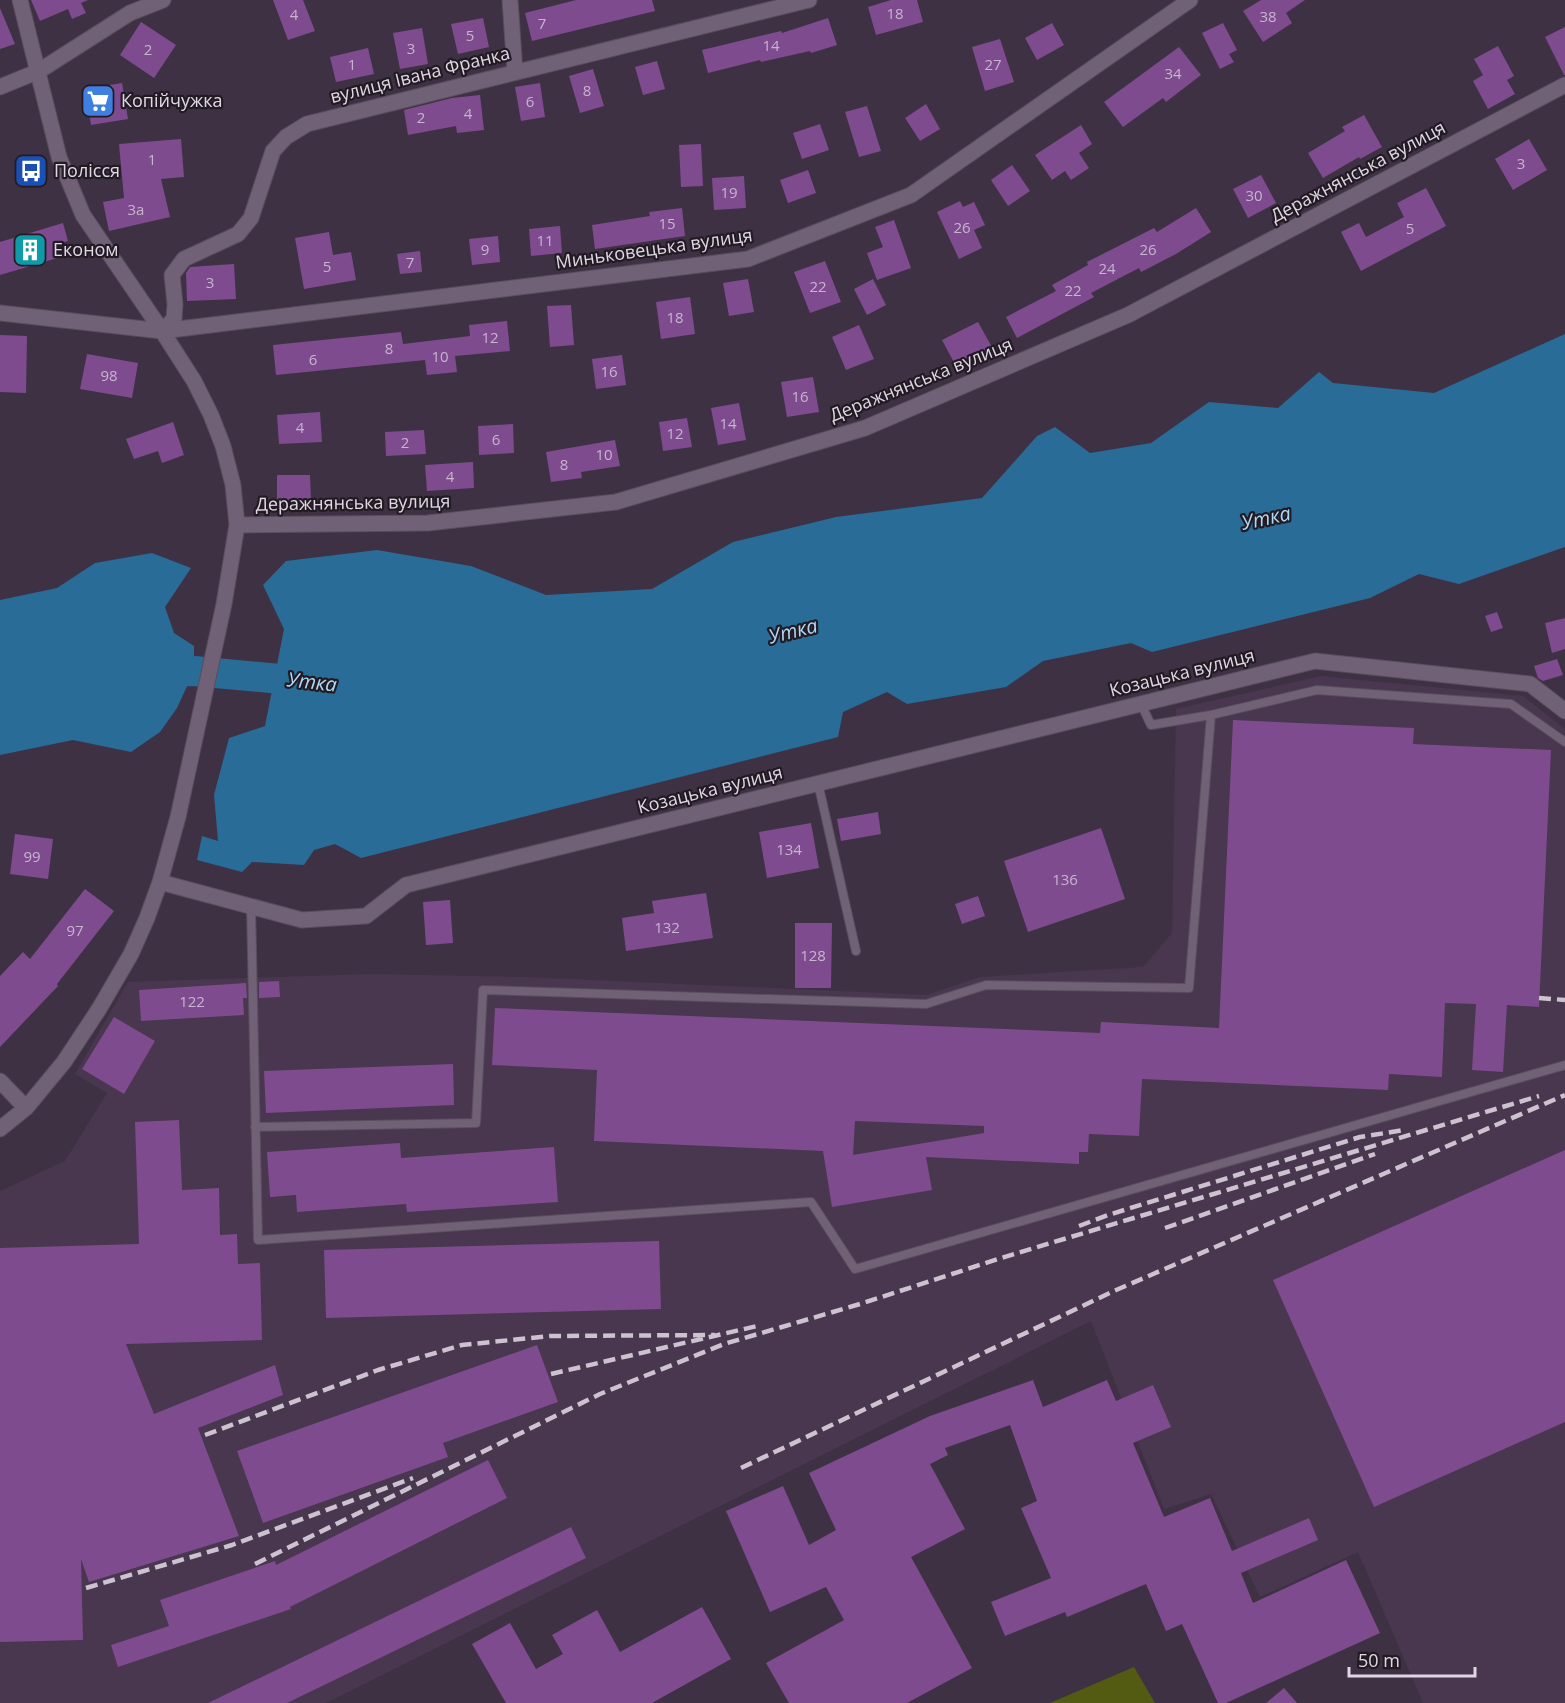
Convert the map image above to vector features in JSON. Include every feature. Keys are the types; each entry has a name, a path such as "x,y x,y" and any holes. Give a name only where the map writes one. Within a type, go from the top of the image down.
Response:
{"street":[{"path":"0,1129 26,1108 64,1062 99,1009 131,954 160,882 178,817 219,627 237,525 233,485 219,435 194,381 83,215 59,157 20,0"},
{"path":"0,87 39,71 130,13 163,0"},
{"path":"510,0 514,72"},
{"name":"вулиця Івана Франка","path":"162,331 174,319 172,275 184,259 237,234 251,218 273,151 286,137 307,124 809,0"},
{"name":"Миньковецька вулиця","path":"0,313 162,331 748,259 911,195 1190,0"},
{"name":"Деражнянська вулиця","path":"237,525 428,523 616,502 865,428 1128,315 1565,85"},
{"name":"Козацька вулиця","path":"160,882 302,920 366,916 406,885 1315,661 1530,684 1565,711"},
{"path":"0,1081 26,1108"}],"lane":[{"path":"1141,704 1150,725 1211,715 1317,690 1511,704 1565,742"},
{"path":"255,1127 476,1123 483,990 926,1004 986,985 1189,988 1211,715"},
{"path":"818,783 856,951"},
{"path":"250,906 258,1240 811,1202 855,1269 1565,1065"}],"shaded area":[{"path":"1321,676 1523,696 1565,729 1565,1703 1423,1703 1358,1552 1260,1597 1211,1494 1164,1509 1091,1321 326,1703 0,1703 0,1191 65,1161 107,1093 75,1074 128,982 372,974 526,977 927,995 980,977 1143,967 1172,933 1176,709"}],"green space":[{"path":"1134,1667 1155,1703 1050,1703"}],"water":[{"path":"1565,334 1565,547 1459,584 1419,574 1370,598 1152,652 1131,643 1043,661 1006,687 907,704 887,692 843,712 838,737 361,858 335,844 314,850 304,865 252,862 242,872 197,860 202,836 218,841 214,795 229,738 265,726 284,629 263,585 286,561 377,550 471,566 546,595 652,589 733,542 836,517 982,498 1037,436 1055,427 1090,453 1151,443 1209,402 1278,408 1319,372 1333,383 1434,393"},
{"path":"152,553 191,568 165,607 174,633 194,646 194,671 177,708 160,732 131,752 73,740 0,755 0,600 57,588 95,563"}],"building":[{"path":"31,0 88,0 81,3 86,13 72,19 68,9 40,21"},
{"path":"273,0 303,0 315,31 288,40"},
{"path":"576,0 652,0 655,11 532,41 525,13"},
{"path":"891,0 917,0 923,22 876,35 868,7"},
{"path":"1261,0 1305,0 1286,13 1292,23 1263,42 1243,11"},
{"path":"0,8 15,44 0,49"},
{"path":"483,18 489,47 458,54 451,24"},
{"path":"828,18 837,45 811,53 810,51 761,62 760,60 708,73 702,50 781,31 782,33"},
{"path":"141,22 176,45 154,78 120,55"},
{"path":"1052,23 1064,45 1037,60 1025,38"},
{"path":"1223,23 1237,50 1229,54 1234,62 1220,69 1202,33"},
{"path":"1565,27 1565,75 1564,75 1545,37"},
{"path":"422,28 428,64 400,69 393,33"},
{"path":"1000,39 1014,82 985,91 972,47"},
{"path":"1498,46 1514,76 1507,80 1515,94 1488,109 1473,81 1483,75 1474,59"},
{"path":"1179,47 1201,75 1166,102 1163,98 1123,127 1104,102"},
{"path":"368,48 374,74 336,82 330,57"},
{"path":"657,61 665,89 643,95 635,67"},
{"path":"593,69 604,106 580,113 569,76"},
{"path":"122,83 128,119 91,125 85,89"},
{"path":"540,83 545,117 521,121 515,87"},
{"path":"480,95 484,130 457,133 456,126 408,135 404,110 452,98"},
{"path":"926,104 940,129 920,141 905,118"},
{"path":"867,106 881,151 859,157 845,112"},
{"path":"1364,115 1382,147 1360,159 1359,157 1323,178 1308,153 1345,131 1342,127"},
{"path":"820,124 829,150 802,159 793,133"},
{"path":"1081,125 1092,144 1079,153 1089,168 1071,180 1065,171 1052,180 1035,155"},
{"path":"181,139 184,177 161,179 170,217 109,231 103,202 124,198 119,144"},
{"path":"1529,139 1547,170 1513,190 1495,159"},
{"path":"701,144 703,186 681,187 679,145"},
{"path":"1012,165 1030,191 1008,206 991,180"},
{"path":"808,170 816,193 788,203 780,180"},
{"path":"1261,175 1276,203 1248,218 1233,189"},
{"path":"744,176 746,208 714,210 712,178"},
{"path":"1426,188 1446,226 1361,271 1341,232 1359,223 1366,237 1404,217 1397,203"},
{"path":"960,201 963,207 974,202 985,225 974,230 982,248 959,259 937,212"},
{"path":"682,208 685,236 595,249 592,225 650,216 649,212"},
{"path":"1196,208 1211,232 1141,272 1139,268 1091,293 1094,297 1017,338 1006,317 1056,291 1052,285 1088,265 1087,262 1154,228 1157,232"},
{"path":"894,220 911,268 877,280 867,253 883,247 875,227"},
{"name":"Економ","path":"63,223 68,241 57,244 61,257 0,275 0,242"},
{"path":"560,226 562,253 531,256 529,229"},
{"path":"329,232 333,255 351,252 356,280 304,289 295,238"},
{"path":"498,236 500,262 472,265 469,239"},
{"path":"420,251 422,272 400,274 397,254"},
{"path":"825,261 841,302 810,313 794,272"},
{"path":"234,264 236,299 187,301 186,273 190,267"},
{"path":"748,279 754,312 729,316 723,283"},
{"path":"873,279 886,305 867,315 854,289"},
{"path":"690,297 695,334 661,339 656,302"},
{"path":"571,305 574,345 550,347 547,306"},
{"path":"507,321 510,351 455,356 457,372 427,375 425,360 276,375 273,345 401,332 403,344 470,336 469,325"},
{"path":"978,322 993,349 957,368 942,340"},
{"path":"859,325 874,359 846,370 832,337"},
{"path":"0,335 27,336 26,393 0,392"},
{"path":"87,354 138,363 132,398 80,389"},
{"path":"622,355 626,385 596,389 592,359"},
{"path":"813,377 819,412 787,417 781,382"},
{"path":"739,403 746,440 718,445 711,408"},
{"path":"320,412 322,442 279,444 277,415"},
{"path":"687,418 692,447 663,451 659,422"},
{"path":"173,422 184,455 162,463 158,451 134,459 126,439"},
{"path":"513,424 514,453 479,455 478,426"},
{"path":"424,430 426,454 386,456 385,432"},
{"path":"615,440 620,466 581,472 582,478 551,482 546,452"},
{"path":"473,462 474,488 427,491 425,465"},
{"path":"277,475 310,475 311,500 277,500"},
{"path":"1497,612 1503,628 1491,632 1485,616"},
{"path":"1565,618 1565,649 1552,653 1545,623"},
{"path":"1557,659 1563,675 1543,681 1538,678 1534,666"},
{"path":"1233,720 1414,728 1413,744 1551,750 1539,1007 1507,1005 1503,1072 1472,1070 1476,1004 1445,1003 1442,1077 1389,1074 1388,1090 1142,1079 1139,1136 1089,1134 1088,1152 1079,1152 1079,1164 926,1157 932,1190 832,1207 823,1151 594,1141 597,1070 492,1065 495,1008 1100,1033 1101,1022 1219,1028","holes":["855,1121 984,1126 984,1133 853,1155"]},
{"path":"878,812 881,834 841,841 837,819"},
{"path":"811,823 819,868 767,878 759,832"},
{"path":"1101,828 1125,899 1028,932 1004,861"},
{"path":"15,834 53,839 48,879 10,874"},
{"path":"85,889 114,911 57,984 58,986 0,1047 0,976 23,952 30,959"},
{"path":"706,893 713,938 626,951 622,918 654,913 652,901"},
{"path":"978,896 985,916 962,924 955,904"},
{"path":"450,900 453,943 426,945 423,902"},
{"path":"795,923 832,923 831,988 795,988"},
{"path":"279,981 280,997 259,998 259,982"},
{"path":"246,983 247,998 243,998 244,1015 141,1021 139,990"},
{"path":"114,1017 155,1041 124,1094 82,1069"},
{"path":"453,1064 454,1105 266,1113 264,1071"},
{"path":"179,1120 182,1190 219,1188 220,1235 237,1234 238,1264 260,1263 262,1340 126,1344 154,1414 275,1365 283,1395 198,1428 239,1536 89,1582 81,1559 83,1640 0,1642 0,1248 139,1244 135,1122"},
{"path":"400,1143 401,1158 554,1147 558,1202 407,1212 406,1204 297,1212 296,1195 270,1197 267,1152"},
{"path":"1565,1150 1565,1422 1374,1507 1273,1280"},
{"path":"659,1241 661,1309 326,1318 324,1250"},
{"path":"537,1345 558,1402 443,1443 448,1457 263,1523 237,1451"},
{"path":"1033,1380 1043,1407 1107,1380 1116,1401 1153,1385 1171,1427 1133,1443 1164,1517 1210,1498 1232,1551 1309,1518 1318,1540 1241,1573 1253,1603 1346,1560 1380,1633 1226,1703 1218,1703 1182,1624 1166,1631 1146,1584 1067,1617 1065,1612 1005,1636 991,1602 1051,1578 1021,1508 1037,1501 1010,1425 945,1448 948,1455 930,1464 965,1529 911,1557 972,1668 907,1703 789,1703 766,1663 844,1620 826,1587 770,1612 726,1511 783,1486 809,1545 836,1530 809,1473 930,1416"},
{"path":"488,1460 507,1498 290,1607 291,1609 118,1667 111,1645 169,1626 160,1600 275,1561 276,1565"},
{"path":"571,1527 586,1558 537,1582 287,1703 208,1703"},
{"path":"702,1607 731,1659 652,1703 506,1703 472,1644 510,1623 536,1669 563,1654 552,1635 597,1610 620,1652"},
{"path":"1284,1688 1297,1703 1266,1703"}],"waterway":[{"name":"Утка","path":"152,672 194,671 313,682"}],"railway":[{"path":"1539,998 1565,1000"},
{"path":"741,1468 1114,1291 1565,1095"},
{"path":"255,1564 600,1394 724,1344 1539,1096"},
{"path":"1079,1226 1360,1137 1404,1130"},
{"path":"1165,1228 1375,1154"},
{"path":"551,1374 757,1326"},
{"path":"205,1435 378,1370 462,1345 550,1336 715,1335"},
{"path":"86,1588 232,1545 413,1478"}],"place":[{"name":"Копійчужка","path":"98,101"},
{"name":"Полісся","path":"31,171"},
{"name":"Економ","path":"30,250"}]}
